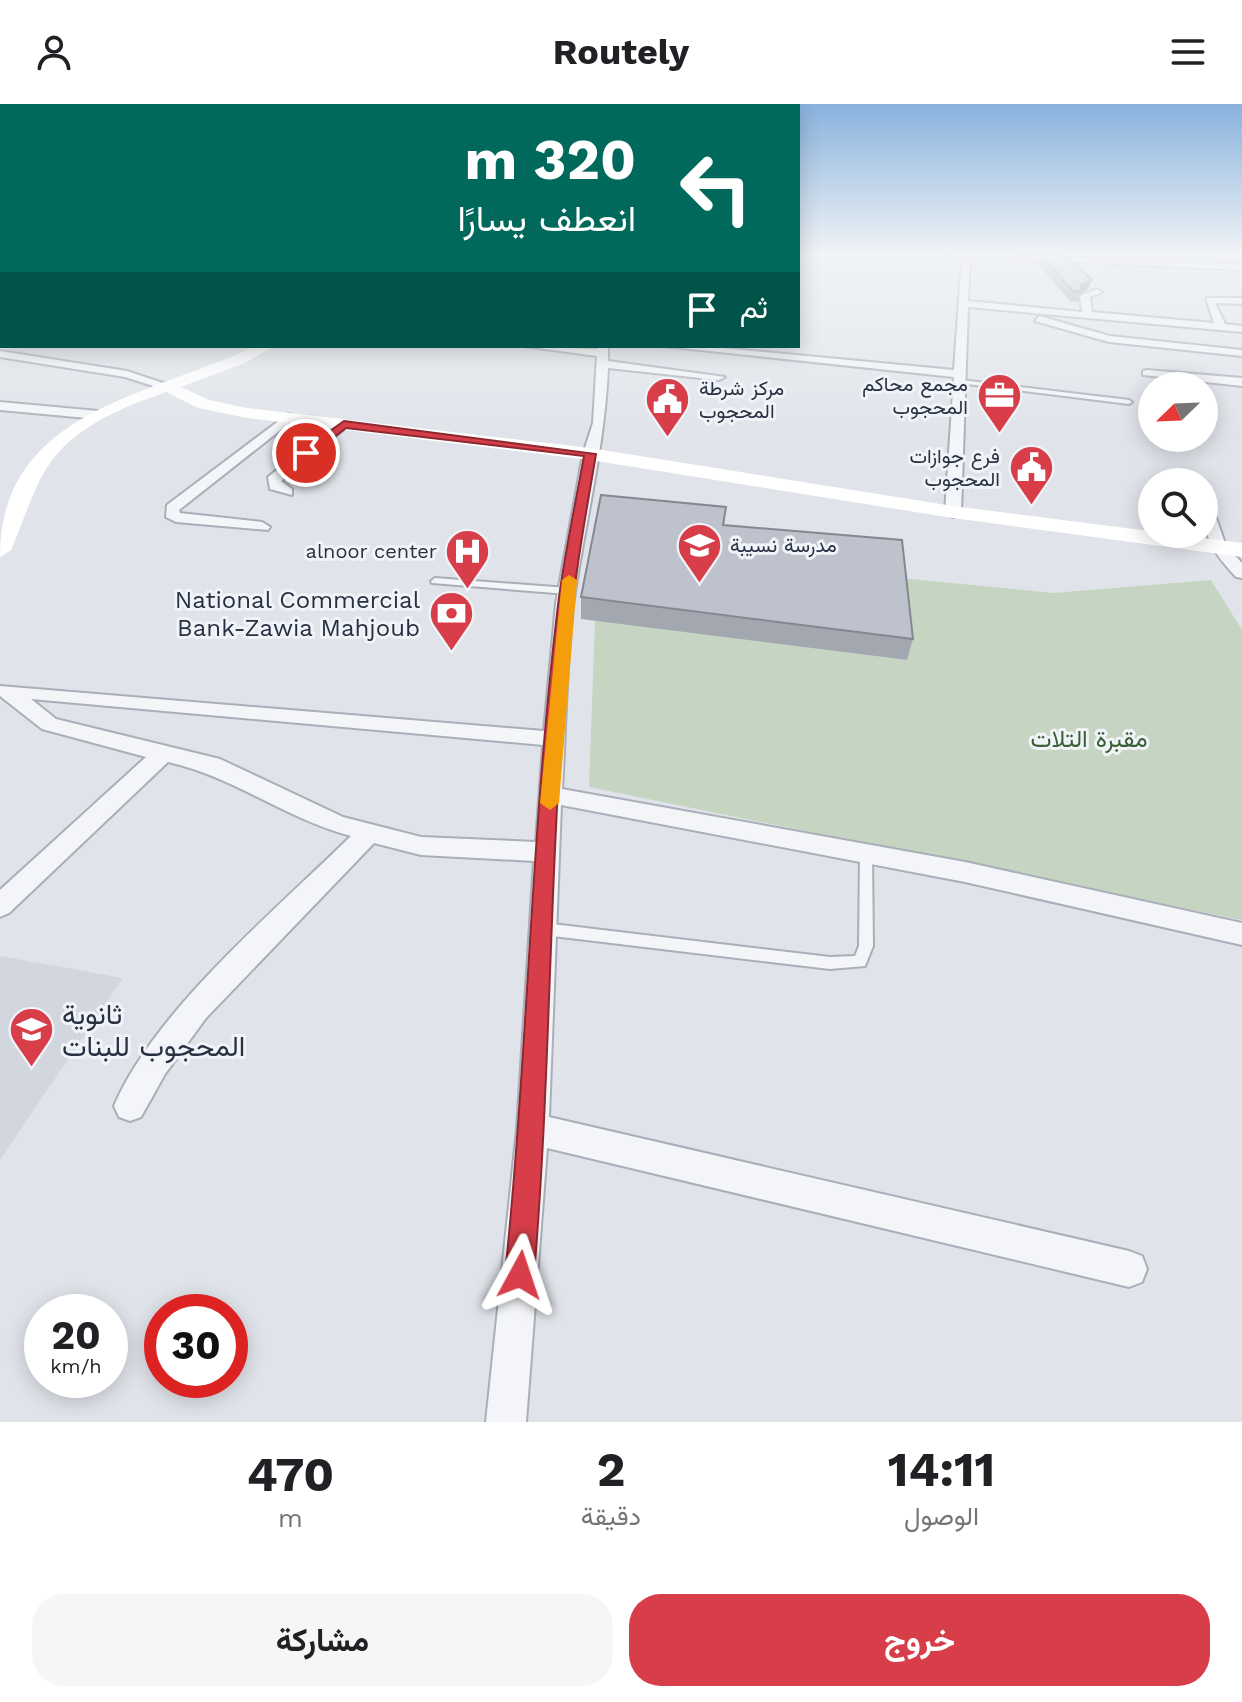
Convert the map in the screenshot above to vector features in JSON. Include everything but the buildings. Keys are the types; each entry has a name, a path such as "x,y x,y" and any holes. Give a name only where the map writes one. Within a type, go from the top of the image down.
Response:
{"street":[{"path":"953,512 965,315"},
{"path":"1026,315 1109,339 1242,353"},
{"path":"1092,315 1242,329"},
{"path":"1215,315 1221,328"},
{"path":"0,550 40,463 54,447 98,415 234,364 263,348"},
{"path":"545,348 603,355 719,377"},
{"path":"685,348 961,378"},
{"path":"0,354 115,372 169,387 222,409 590,454 953,512 1138,536"},
{"path":"506,1422 533,1129 550,795 568,591 590,454 599,423 603,355"},
{"path":"1218,380 1242,382"},
{"path":"0,406 98,415"},
{"path":"262,527 176,517 171,514 172,508 288,418"},
{"path":"287,492 275,486 273,480 344,424"},
{"path":"1218,547 1242,550"},
{"path":"1218,547 1242,573"},
{"path":"4,691 556,739"},
{"path":"4,691 49,724 212,764 337,824 421,846 548,852"},
{"path":"0,906 163,754"},
{"path":"550,795 866,854 1242,934"},
{"path":"130,1106 154,1064 196,1009 370,832"},
{"path":"533,1129 1129,1269"}],"lane":[{"path":"961,378 1129,402"},
{"path":"435,581 568,591"},
{"path":"544,929 830,963 860,962 866,946 866,854"}],"shaded area":[{"name":"ثانوية المحجوب للبنات","path":"0,956 123,978 0,1160"}],"green space":[{"name":"مقبرة التلات","path":"900,578 1053,593 1211,580 1242,630 1242,920 589,787 595,620 906,660"}],"slow traffic":[{"path":"550,803 569,580"}],"place":[{"name":"مجمع محاكم المحجوب","path":"999,435"},
{"name":"مركز شرطة المحجوب","path":"668,439"},
{"name":"فرع جوازات المحجوب","path":"1031,507"},
{"name":"مدرسة نسيبة","path":"699,584"},
{"name":"alnoor center","path":"468,590"},
{"name":"National Commercial Bank-Zawia Mahjoub","path":"451,653"},
{"name":"ثانوية المحجوب للبنات","path":"31,1069"}],"route":[{"path":"306,453 344,424 590,454 565,603 550,795 533,1129 520,1275"}]}
